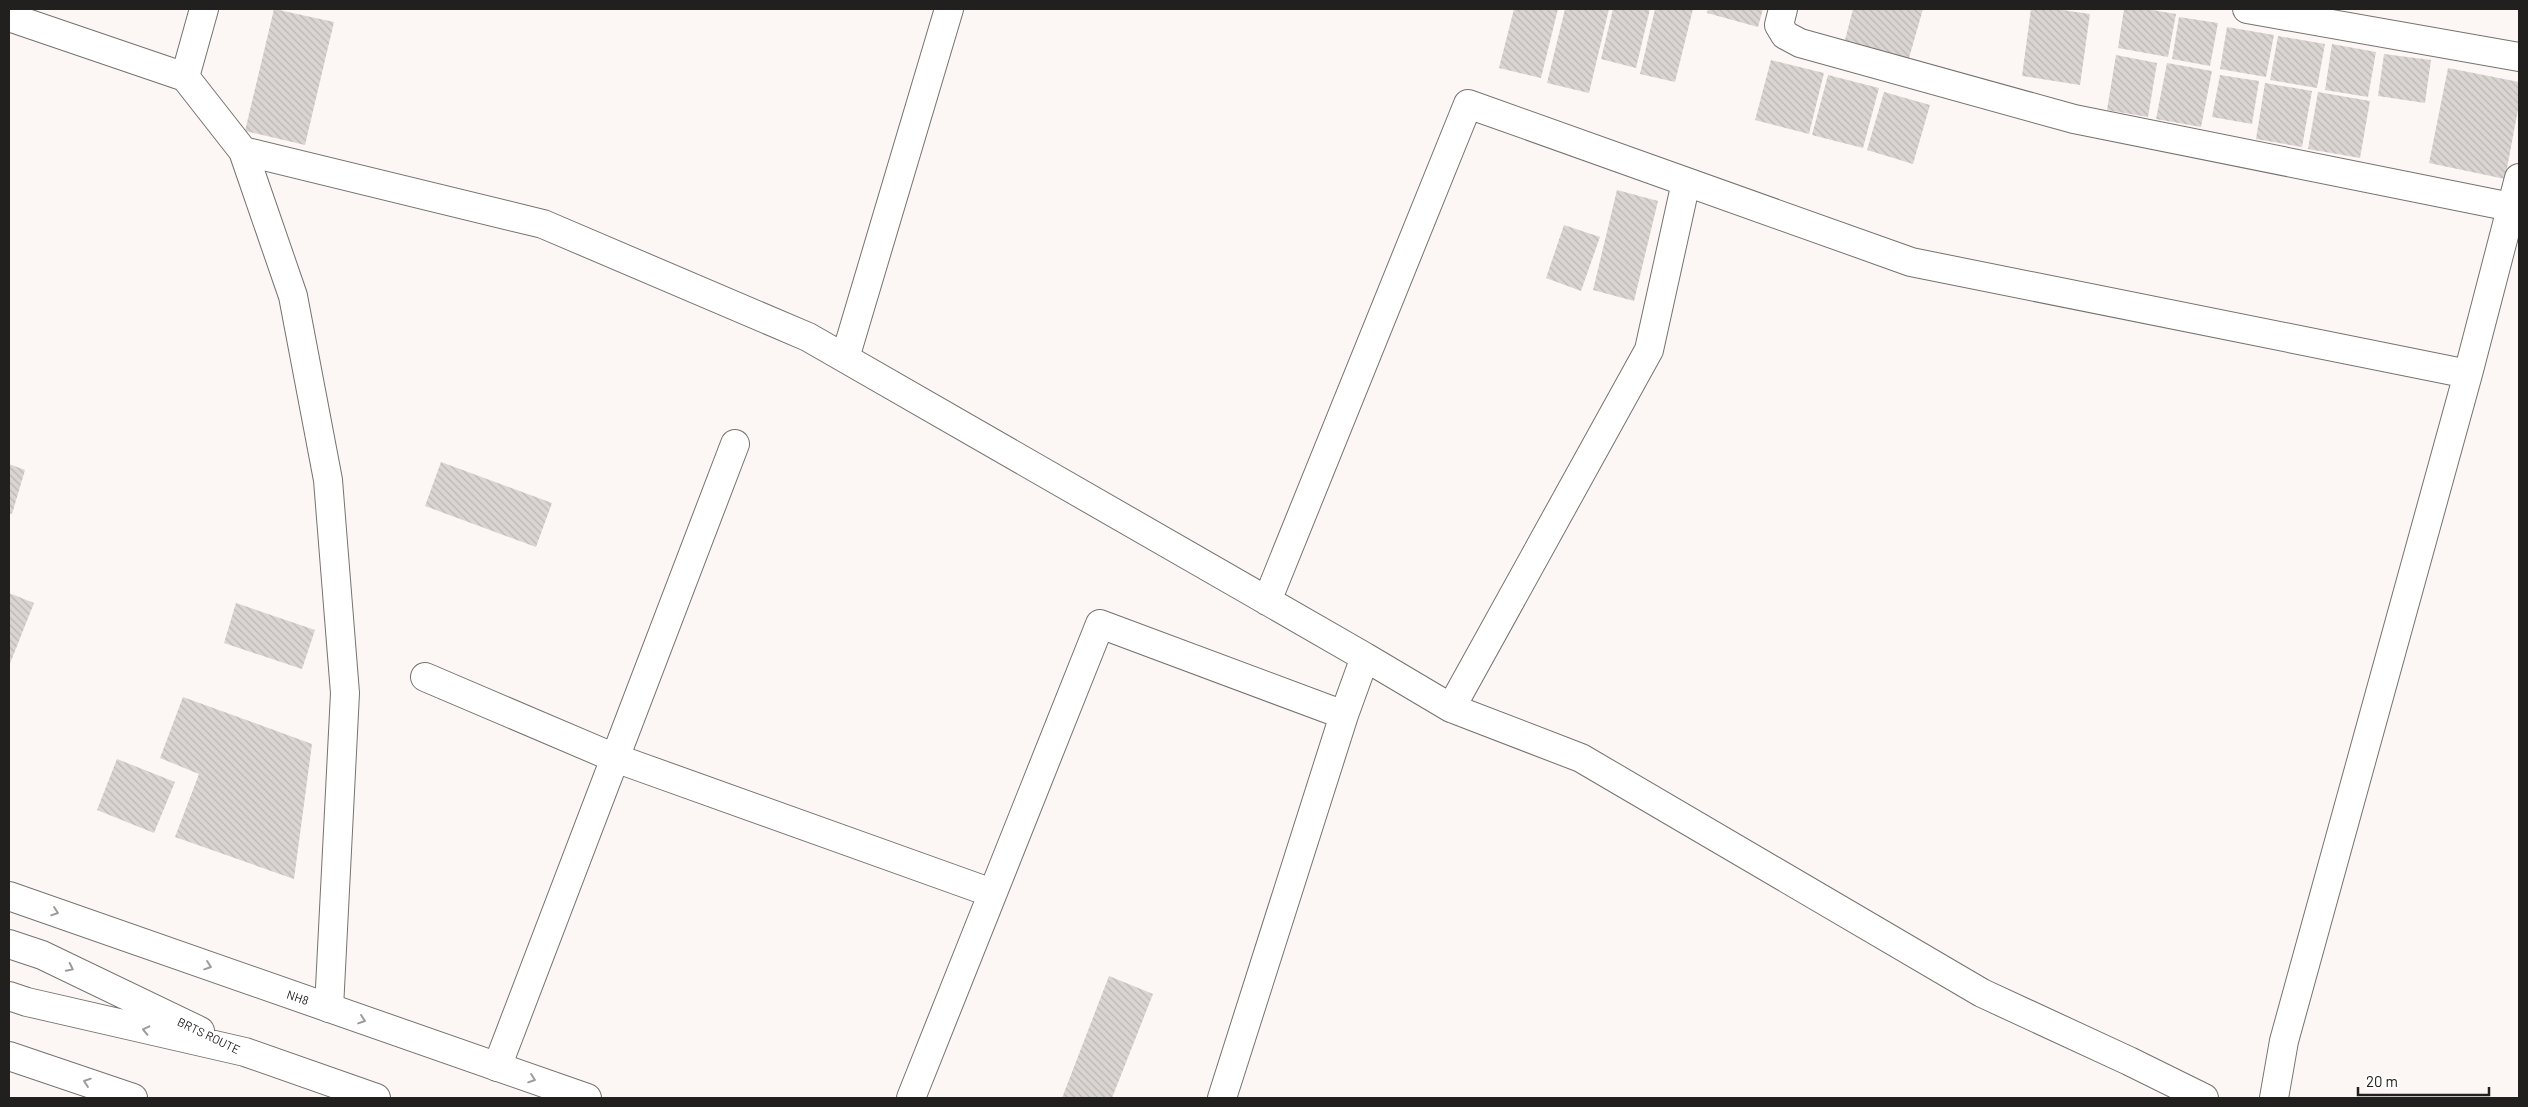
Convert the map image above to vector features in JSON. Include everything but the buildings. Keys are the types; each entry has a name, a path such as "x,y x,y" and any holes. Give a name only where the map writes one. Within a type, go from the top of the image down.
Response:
{"street":[{"path":"185,77 204,9"},
{"path":"845,358 950,9"},
{"path":"1783,9 1779,25 1785,35 1800,43 2074,119 2511,208"},
{"path":"2247,9 2368,19 2519,57"},
{"path":"9,17 185,77 243,151 293,296 328,480 345,693 328,1008"},
{"path":"1267,601 1468,104 1911,262 2468,374"},
{"path":"243,151 543,224 808,336 1451,708 1581,758 1982,993 2204,1098"},
{"path":"2274,1098 2284,1041 2468,374 2519,178"},
{"path":"1451,708 1649,350 1686,182"},
{"path":"497,1067 735,444"},
{"path":"911,1098 1100,624 1344,715"},
{"path":"1222,1098 1344,715 1365,658"},
{"path":"425,677 615,758 992,894"},
{"name":"NH8","path":"9,896 587,1098"},
{"name":"BRTS ROUTE","path":"9,944 42,954 244,1052"},
{"name":"BRTS ROUTE","path":"9,996 27,1002 244,1052"},
{"path":"244,1052 376,1098"},
{"path":"9,1056 133,1098"}]}
